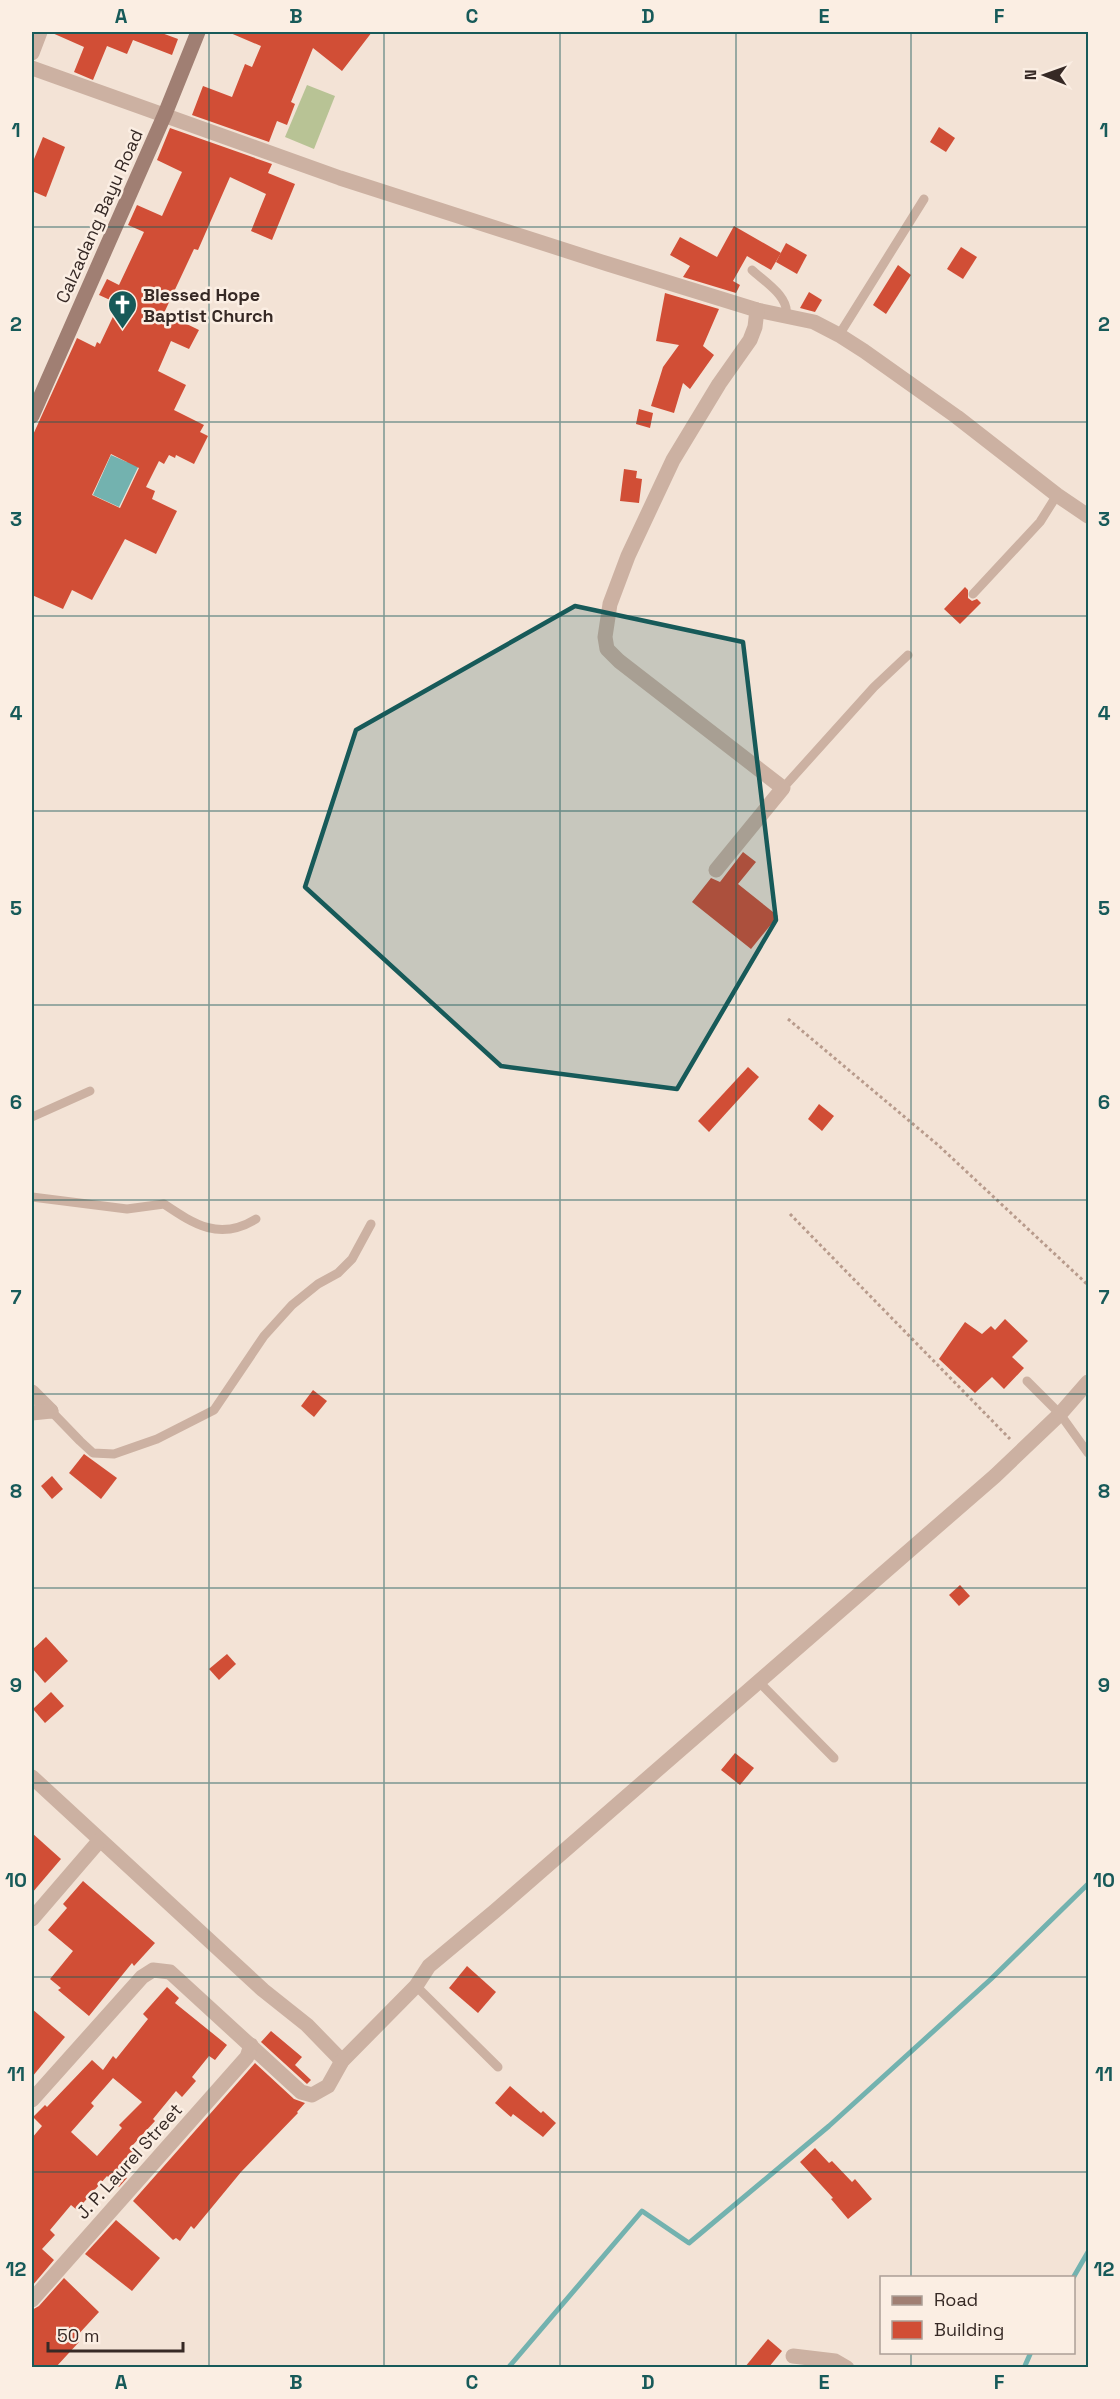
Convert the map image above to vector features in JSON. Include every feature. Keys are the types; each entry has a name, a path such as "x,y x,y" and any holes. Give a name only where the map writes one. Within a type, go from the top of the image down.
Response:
{"street":[{"path":"32,53 40,32"},
{"name":"Calzadang Bayu Road","path":"32,416 165,114 198,32"},
{"path":"32,68 340,178 608,264 758,309 814,322 839,335 988,439 1057,495 1089,516"},
{"path":"716,870 783,788 619,661 607,649 605,637 610,604 628,556 674,460 719,384 750,340 758,309"},
{"path":"32,2100 142,1977 153,1970 170,1972 296,2087 308,2095 320,2092 328,2086 342,2061 416,1986 429,1965 759,1682 1022,1451 1089,1382"},
{"path":"32,1392 51,1411"},
{"path":"32,1413 51,1411"},
{"path":"32,1777 264,1990 307,2025 342,2061"},
{"path":"32,1919 100,1840"},
{"name":"J. P. Laurel Street","path":"32,2300 247,2057 251,2045"},
{"path":"793,2356 828,2360 847,2367"}],"lane":[{"path":"839,335 924,199"},
{"path":"752,270 784,300 788,309 786,316"},
{"path":"973,594 1040,522 1057,495"},
{"path":"783,788 874,687 908,656"},
{"path":"32,1117 90,1091"},
{"path":"32,1197 127,1209 164,1204 191,1222 208,1228 226,1230 256,1219"},
{"path":"51,1411 93,1452 114,1454 157,1438 213,1410 264,1336 292,1305 318,1284 339,1273 352,1259 371,1224"},
{"path":"1027,1381 1060,1414 1089,1453"},
{"path":"759,1682 834,1758"},
{"path":"416,1986 498,2067"}],"path":[{"path":"788,1019 938,1145 1089,1285"},
{"path":"790,1214 1022,1451"}],"highlighted area":[{"path":"575,606 743,642 776,920 677,1089 501,1066 305,887 356,730"}],"green space":[{"path":"307,85 335,96 314,149 285,137"}],"water":[{"path":"111,455 127,462 130,457 141,461 119,507 93,495"}],"building":[{"path":"50,32 159,32 178,39 172,55 133,40 127,54 107,46 93,80 74,72 84,47"},
{"path":"228,32 372,32 342,71 313,48 291,102 295,104 287,125 277,121 269,142 192,115 203,86 232,97 245,64 252,67 261,46"},
{"path":"939,127 955,138 946,152 930,142"},
{"path":"170,128 272,164 268,173 295,184 272,240 251,231 266,194 230,177 198,250 194,249 164,313 199,330 189,349 171,341 158,371 186,385 174,410 204,425 200,432 208,436 194,464 176,455 175,458 169,455 164,464 159,461 146,487 155,491 152,499 177,511 156,554 125,539 92,600 72,590 63,609 32,595 32,437 77,338 95,347 97,342 100,344 119,304 99,295 107,279 119,285 144,232 128,225 137,205 162,216 182,172 157,160","holes":["111,454 139,468 120,508 92,495"]},
{"path":"43,137 65,147 46,197 32,191 32,164"},
{"path":"734,226 781,253 771,270 747,256 733,281 740,285 736,293 683,277 690,266 670,255 680,237 717,257"},
{"path":"786,243 807,255 797,274 776,262"},
{"path":"961,247 977,257 963,279 947,269"},
{"path":"898,265 911,275 886,314 873,305"},
{"path":"809,292 822,300 815,312 800,308"},
{"path":"665,293 719,309 703,346 714,355 690,389 683,383 674,413 651,406 663,367 679,345 656,341"},
{"path":"639,409 653,413 650,428 636,424"},
{"path":"624,469 637,471 636,478 642,479 639,503 620,501"},
{"path":"965,587 968,590 968,598 972,601 977,599 981,603 960,624 944,609"},
{"path":"743,852 756,862 738,884 778,916 751,949 692,902 711,878 720,882"},
{"path":"748,1067 759,1077 709,1132 698,1121"},
{"path":"819,1104 834,1116 822,1131 808,1119"},
{"path":"1005,1319 1028,1341 1012,1357 1024,1368 1004,1389 992,1377 975,1393 939,1359 965,1322 982,1334 991,1326 995,1330"},
{"path":"313,1390 327,1401 314,1417 301,1406"},
{"path":"84,1454 117,1478 101,1499 69,1473"},
{"path":"52,1476 63,1489 52,1499 41,1486"},
{"path":"960,1585 970,1596 959,1606 949,1595"},
{"path":"46,1637 68,1661 45,1683 32,1668 32,1650"},
{"path":"227,1654 236,1664 219,1680 209,1669"},
{"path":"51,1692 64,1706 45,1723 33,1709"},
{"path":"735,1753 754,1768 740,1785 721,1770"},
{"path":"32,1833 61,1859 32,1893"},
{"path":"83,1881 155,1943 134,1966 132,1963 89,2016 58,1990 61,1988 50,1979 73,1951 48,1930 67,1908 63,1904"},
{"path":"467,1966 496,1992 478,2013 449,1988"},
{"path":"167,1987 179,1998 175,2003 227,2045 215,2060 209,2056 192,2077 196,2081 182,2097 176,2091 153,2119 155,2121 132,2146 136,2149 118,2169 127,2178 119,2187 107,2176 77,2210 71,2205 50,2230 55,2235 42,2249 54,2260 32,2286 32,2138 42,2126 33,2117 45,2105 47,2107 92,2060 103,2070 113,2056 116,2059 148,2019 143,2014","holes":["113,2078 142,2102 119,2125 122,2128 97,2156 71,2132 94,2106 91,2103"]},
{"path":"32,2009 65,2037 32,2077"},
{"path":"271,2031 302,2057 295,2065 311,2080 307,2084 261,2042"},
{"path":"255,2063 294,2099 305,2103 241,2172 194,2229 191,2226 180,2241 176,2238 173,2240 133,2201"},
{"path":"510,2086 556,2123 543,2137 513,2114 511,2117 495,2103"},
{"path":"815,2148 829,2163 832,2161 852,2182 855,2179 872,2199 848,2219 831,2199 833,2198 800,2162"},
{"path":"116,2220 160,2258 132,2291 85,2254"},
{"path":"64,2278 99,2312 75,2338 79,2342 56,2367 32,2367 32,2310 39,2306"},
{"path":"768,2339 782,2351 769,2367 745,2367"}],"waterway":[{"path":"508,2368 642,2211 689,2243 829,2126 991,1979 1088,1884"},
{"path":"1074,2276 1088,2252"},
{"path":"1024,2368 1030,2354"}],"place":[{"name":"Blessed Hope Baptist Church","path":"122,330"}]}
